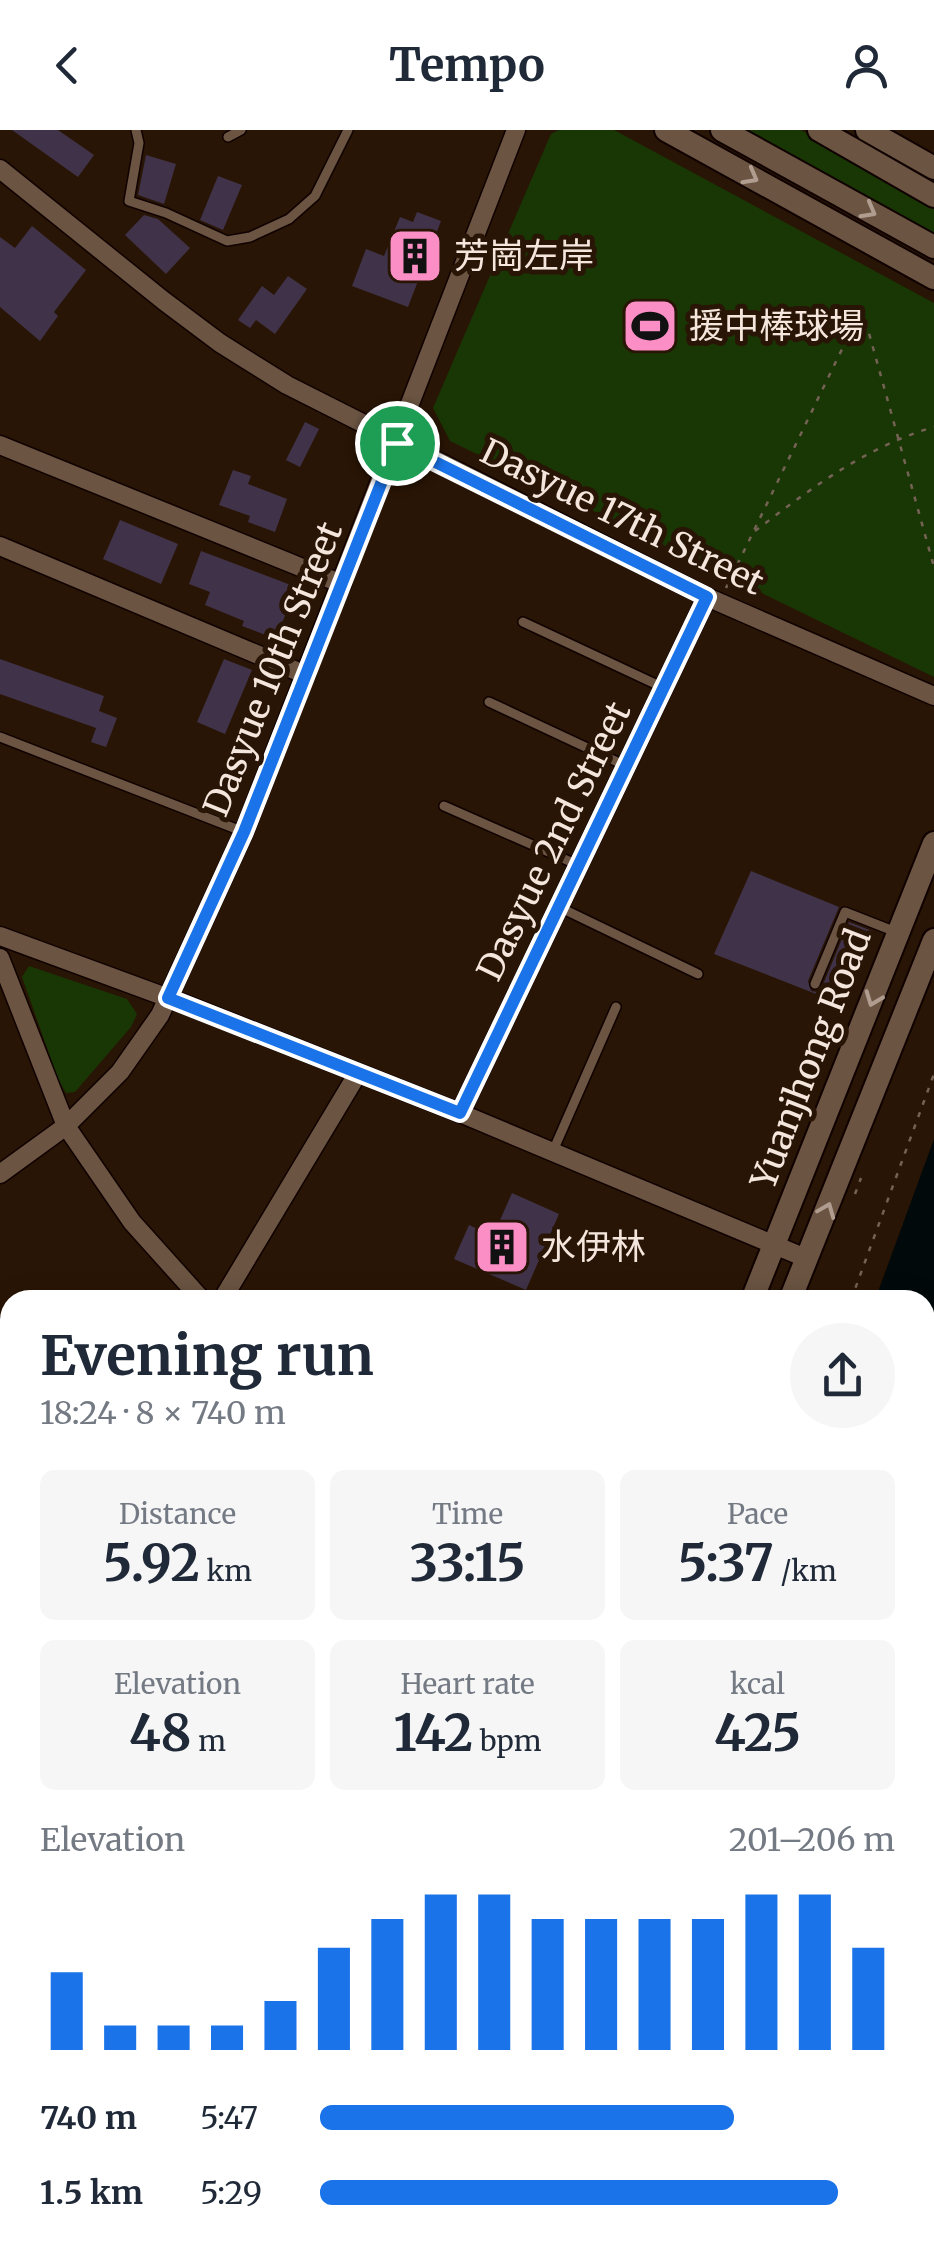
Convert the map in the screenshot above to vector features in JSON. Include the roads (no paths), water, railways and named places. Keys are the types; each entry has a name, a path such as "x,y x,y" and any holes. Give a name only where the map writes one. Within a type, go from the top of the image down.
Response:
{"street":[{"name":"Dasyue 10th Street","path":"0,1174 66,1126 120,1072 152,1030 168,998 244,832 516,130"},
{"path":"666,130 934,278"},
{"path":"722,130 934,247"},
{"path":"819,130 934,196"},
{"path":"867,130 934,168"},
{"name":"Dasyue 17th Street","path":"0,169 220,343 286,384 713,600 934,696"},
{"path":"0,445 342,584"},
{"path":"0,546 306,675"},
{"name":"Dasyue 2nd Street","path":"460,1113 664,688 713,600"},
{"name":"Yuanjhong Road","path":"756,1290 934,843"},
{"path":"0,936 460,1113 808,1260"},
{"name":"Yuanjhong Road","path":"794,1290 934,940"},
{"path":"0,958 66,1126 132,1222 193,1290"},
{"path":"228,1290 358,1073"}],"lane":[{"path":"136,130 139,142 129,201 227,241 250,237 290,219 315,196 345,130"},
{"path":"228,138 240,130"},
{"path":"523,622 664,688"},
{"path":"489,702 626,766"},
{"path":"0,738 244,832"},
{"path":"444,806 579,866"},
{"path":"559,907 698,974"},
{"path":"816,984 844,912 899,933"},
{"path":"552,1152 616,1007"}],"place":[{"name":"芳崗左岸","path":"415,256"},
{"name":"援中棒球場","path":"650,326"},
{"name":"水伊林","path":"502,1247"}]}
